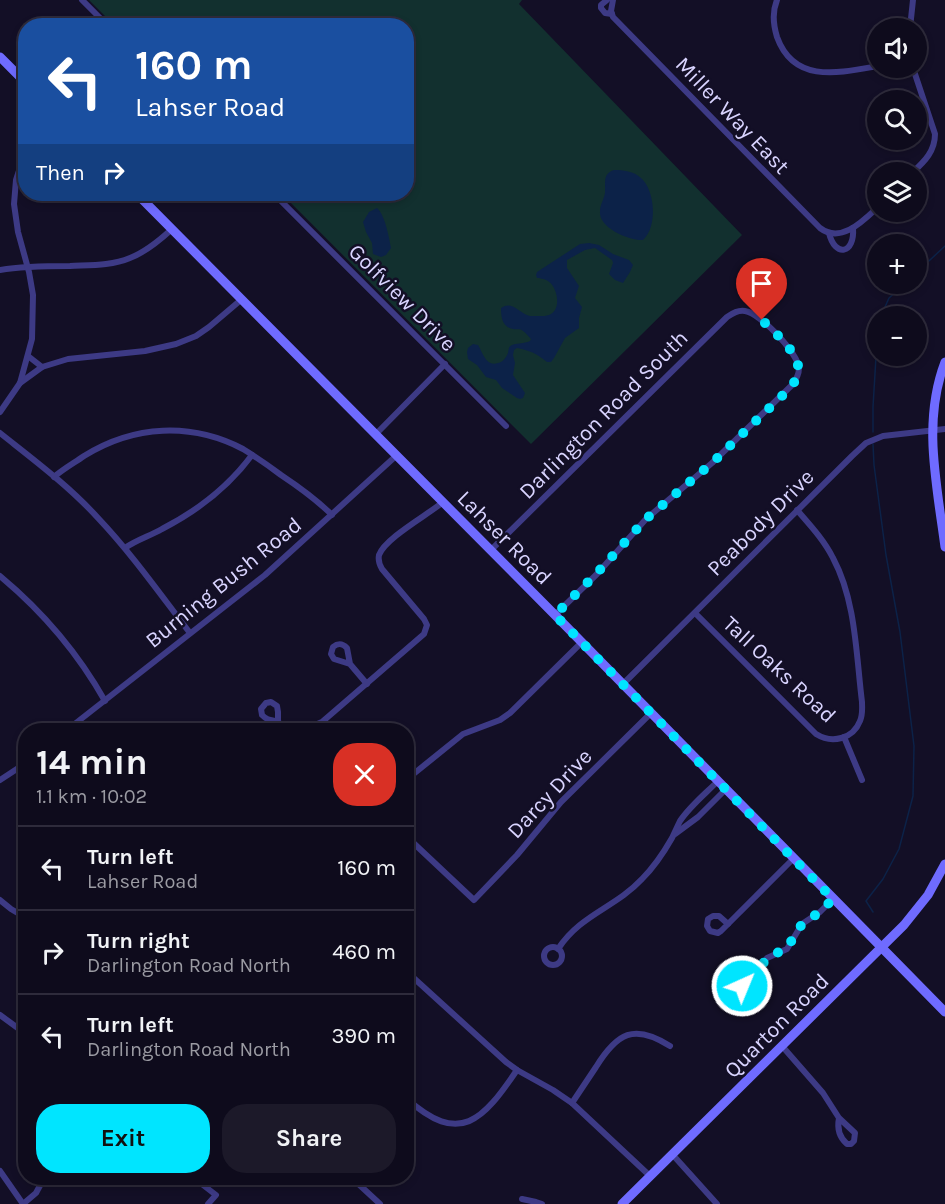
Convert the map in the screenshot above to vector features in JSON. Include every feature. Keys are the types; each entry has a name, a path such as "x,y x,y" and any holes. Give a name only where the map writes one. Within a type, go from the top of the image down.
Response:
{"street":[{"path":"82,0 100,18"},
{"path":"607,0 600,8 605,13 612,7"},
{"path":"777,0 774,15 776,33 784,50 797,64 823,73 867,68"},
{"path":"911,18 913,0"},
{"name":"Miller Way East","path":"612,7 613,17 816,225 829,233 831,242 835,246 840,249 850,247 853,228"},
{"path":"0,57 18,75"},
{"path":"917,78 935,134 930,154 923,162"},
{"path":"0,412 20,383 32,339 33,295 18,232 14,204 18,174"},
{"name":"Lahser Road","path":"144,201 397,454 945,1012"},
{"name":"Golfview Drive","path":"281,201 506,426"},
{"path":"829,233 853,228 867,216"},
{"path":"0,270 99,265 123,261 148,249 172,229"},
{"path":"20,383 42,367 68,359 137,352 176,344 196,336 242,299"},
{"name":"Darlington Road South","path":"491,550 723,320 731,314 744,311 762,320 795,357 799,370 796,380 712,463 646,519 555,615"},
{"path":"28,356 42,367"},
{"path":"945,362 934,400 932,430 945,547"},
{"path":"376,434 445,364"},
{"name":"Peabody Drive","path":"623,684 866,443 883,436 945,429"},
{"path":"54,477 106,443 152,431 179,431 226,441 252,455 295,484 332,515"},
{"path":"0,434 90,509 125,548 190,633"},
{"name":"Burning Bush Road","path":"76,723 247,590 397,454"},
{"path":"125,548 163,529 199,506 230,481 252,455"},
{"path":"319,723 421,637 427,629 419,612 382,569 379,563 380,554 393,539 443,502"},
{"path":"797,510 833,557 842,578 850,609 862,713 856,729 844,737 862,780"},
{"path":"0,576 32,605 67,644 105,701"},
{"name":"Tall Oaks Road","path":"695,613 810,729 826,739 844,737"},
{"path":"414,774 463,734 494,723 510,713 582,642"},
{"path":"350,664 367,684"},
{"name":"Darcy Drive","path":"414,844 474,900 517,855 561,802 651,713"},
{"path":"0,780 18,768"},
{"path":"558,949 586,920 638,884 672,837 682,818 718,781"},
{"path":"672,837 698,817 726,789"},
{"path":"728,924 794,858"},
{"name":"Quarton Road","path":"622,1204 904,924 919,907 945,864"},
{"path":"756,973 767,958 787,948 802,924 820,912 833,899"},
{"path":"0,900 18,913"},
{"path":"414,978 506,1062 572,1103 650,1176"},
{"path":"0,1015 18,1028"},
{"path":"572,1103 606,1051 619,1038 644,1034 670,1047"},
{"path":"782,1046 823,1094 839,1118"},
{"path":"414,1104 431,1118 452,1123 465,1122 487,1110 517,1070"},
{"path":"672,1154 717,1204"},
{"path":"0,1171 23,1204 36,1193 40,1185"},
{"path":"203,1185 216,1195 208,1204"},
{"path":"360,1185 380,1204"},
{"path":"522,1199 542,1204"}],"green space":[{"path":"89,0 522,0 519,4 742,235 531,444 289,201 414,201 414,18 107,18"}],"water":[{"path":"614,170 635,174 646,184 649,191 653,218 648,234 643,240 623,236 609,228 601,217 600,209 605,193 606,176"},
{"path":"377,208 388,232 391,248 386,255 381,257 373,254 372,243 363,222 369,212"},
{"path":"580,244 599,245 629,260 633,265 630,272 623,283 615,280 609,274 612,260 595,248 585,250 567,260 567,268 579,286 575,298 582,307 579,328 565,338 551,362 547,362 530,351 517,348 514,350 513,375 525,393 523,398 517,398 502,388 496,380 486,377 477,365 468,359 468,348 473,344 478,345 485,358 494,364 504,360 513,344 530,341 531,339 523,331 509,328 504,324 501,308 509,305 530,316 549,315 556,308 557,297 550,282 537,278 537,272"}],"waterway":[{"path":"927,263 945,246"},
{"path":"885,306 894,294"},
{"path":"873,432 875,366"},
{"path":"873,444 886,555 900,632 914,746 913,796 899,849 883,879 866,901 873,912"}],"route":[{"path":"742,986 744,975 756,973 767,958 787,948 798,928 833,899 555,615 646,519 712,463 796,380 799,366 795,357 762,320"}]}
